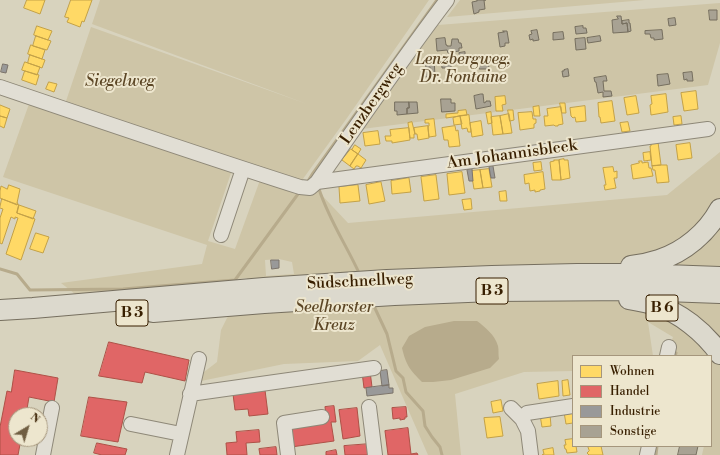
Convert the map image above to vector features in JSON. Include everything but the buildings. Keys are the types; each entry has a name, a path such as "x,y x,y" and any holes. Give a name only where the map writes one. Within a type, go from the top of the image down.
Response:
{"highway":[{"name":"B 3","path":"577,274 646,264 670,255 682,249 702,233 720,209"},
{"name":"Südschnellweg","path":"0,310 391,288 492,276 638,274 720,277"},
{"name":"Südschnellweg","path":"391,288 492,291 638,290 720,292"},
{"name":"B 6","path":"590,290 654,304 668,310 696,328 720,354"},
{"name":"Südschnellweg","path":"0,320 168,311 264,296"}],"street":[{"name":"Lenzbergweg","path":"313,185 447,0"},
{"path":"0,87 300,187 313,185"},
{"name":"Am Johannisbleek","path":"313,185 708,129"},
{"path":"222,236 243,169"},
{"path":"177,455 198,359"},
{"path":"190,394 374,368"},
{"path":"522,419 527,413 572,406"},
{"path":"368,407 375,455"},
{"path":"43,455 52,408"},
{"path":"510,408 522,419 528,431 531,455"},
{"path":"288,455 284,423 322,418"},
{"path":"131,424 181,434"}],"green space":[{"name":"Siegelweg","path":"100,0 429,0 300,183 64,107 91,27 307,104 92,24"},
{"path":"460,0 645,0 447,17"},
{"name":"Lenzbergweg, Dr. Fontaine","path":"720,3 720,43 708,85 362,129 438,25"},
{"name":"Seelhorster Kreuz","path":"29,104 232,170 208,241 235,249 260,180 317,190 348,223 667,195 720,152 720,455 702,455 704,447 712,447 712,355 667,355 673,337 648,322 653,355 572,355 572,371 524,372 455,394 461,455 428,455 380,345 358,361 284,364 201,381 204,372 217,362 221,330 247,278 75,294 61,283 202,264 207,245 3,177","holes":["279,259 292,262 294,274 266,276 265,260"]}],"shaded area":[{"path":"454,321 477,321 483,326 497,342 499,359 490,368 451,380 422,382 409,367 402,348 409,336 425,327"}],"waterway":[{"path":"314,176 313,173 437,0"},
{"path":"308,181 313,173"},
{"path":"319,189 333,222 360,275"},
{"path":"0,269 17,274 30,290 123,289 235,280 298,194"},
{"path":"373,304 387,334 396,371 403,378 406,392 423,411 425,426 440,447 442,455"},
{"path":"656,455 657,447"}]}
